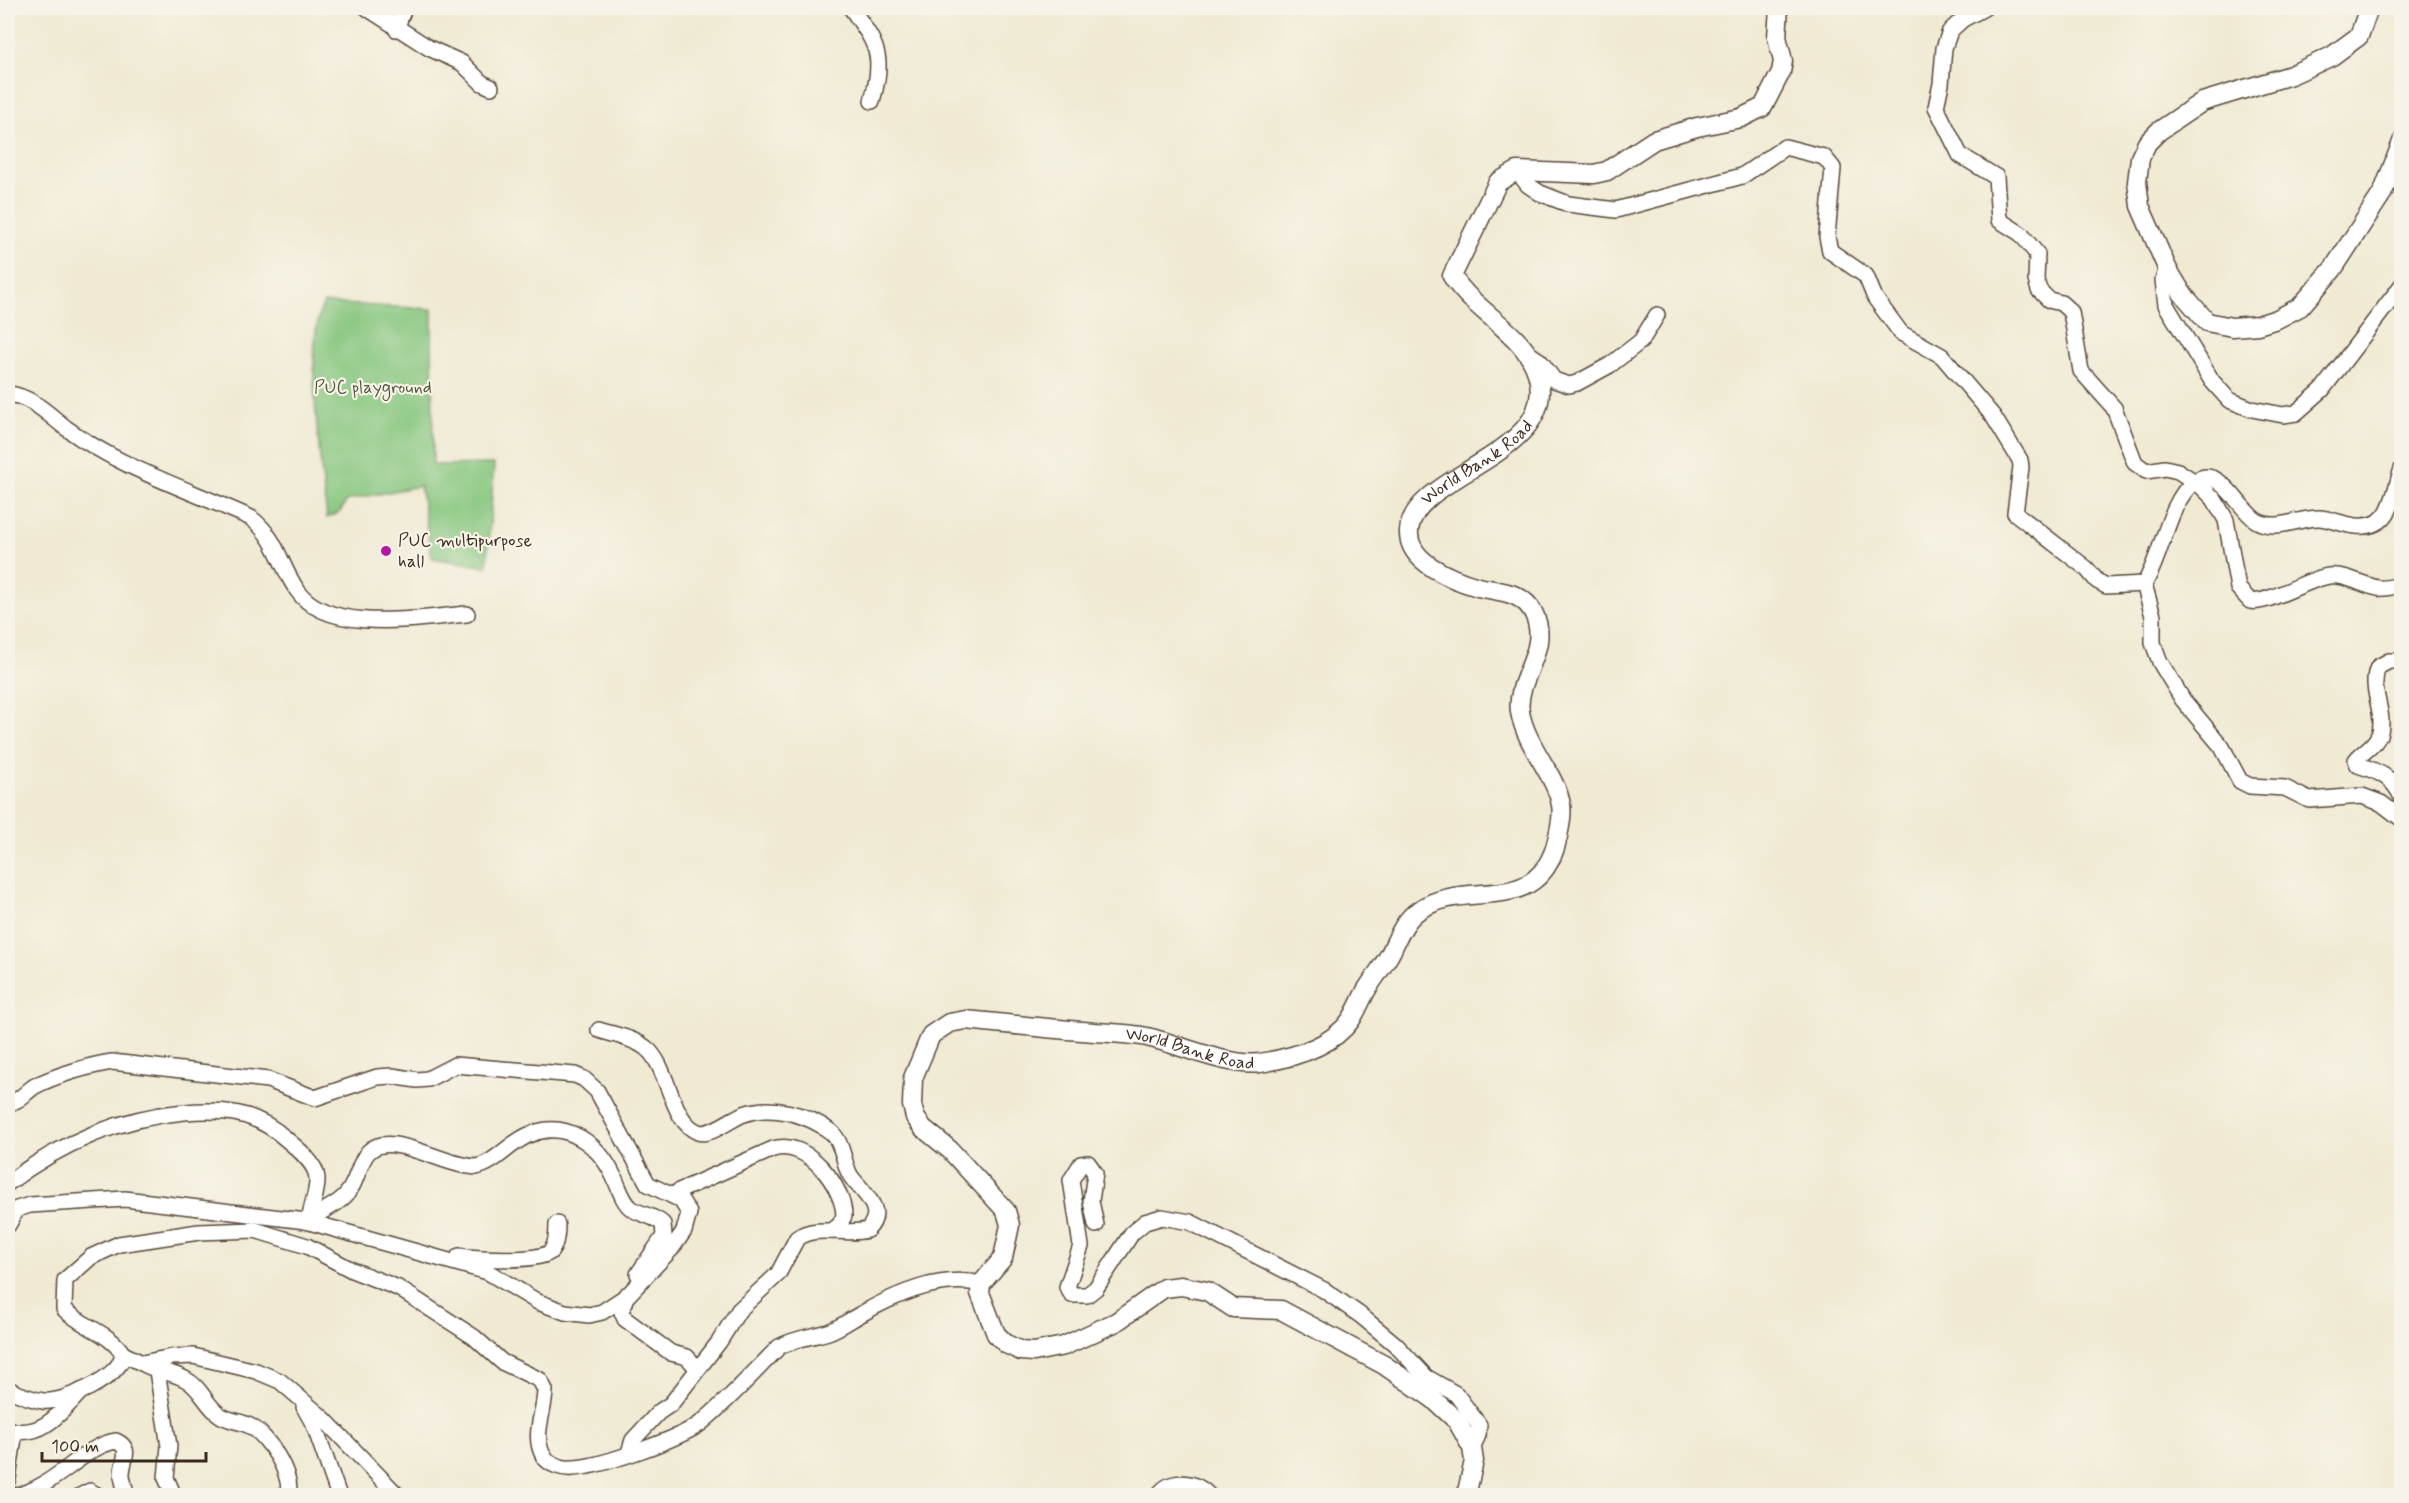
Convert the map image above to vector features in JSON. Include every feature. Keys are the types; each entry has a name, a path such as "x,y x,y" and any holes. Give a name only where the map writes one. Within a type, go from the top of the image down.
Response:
{"main road":[{"path":"1517,171 1594,174 1606,171 1654,140 1697,127 1741,118 1763,107 1781,72 1783,61 1777,37 1779,8"},
{"path":"2369,8 2359,36 2349,46 2291,75 2202,102 2159,131 2147,143 2140,158 2137,182 2140,206 2167,268 2182,293 2207,322 2232,327 2258,325 2277,319 2300,307 2333,269 2364,225 2383,192 2402,142"},
{"name":"World Bank Road","path":"981,1284 1002,1258 1010,1225 1006,1211 950,1150 922,1128 915,1117 912,1105 913,1078 931,1035 949,1023 966,1020 1147,1037 1194,1053 1255,1064 1290,1056 1334,1038 1351,1020 1365,993 1416,912 1448,898 1524,888 1547,862 1555,848 1562,806 1534,753 1519,709 1539,646 1535,616 1526,602 1509,592 1478,586 1424,561 1412,548 1409,531 1416,510 1431,495 1465,475 1521,434 1531,423 1538,394 1538,377 1526,351 1516,339 1463,294 1452,276 1498,182 1517,171"},
{"path":"981,1284 980,1293 983,1306 996,1334 1006,1344 1021,1351 1049,1351 1064,1346 1116,1322 1164,1288 1194,1287 1207,1291 1233,1308 1241,1310 1281,1310 1384,1365 1432,1398 1457,1421 1472,1448 1474,1461 1466,1496"}],"street":[{"path":"367,8 429,48 462,63 482,83 491,87"},
{"path":"396,28 404,8"},
{"path":"851,8 873,41 878,54 872,102"},
{"path":"1984,8 1954,26 1946,40 1937,113 1960,155 1998,180 1999,220 2021,234 2037,254 2036,280 2039,290 2049,300 2061,303 2071,312 2081,371 2114,408 2135,463 2146,471 2171,468 2194,481 2223,510 2238,588 2241,595 2250,601 2263,601 2308,581 2328,576 2340,575 2378,588 2402,585"},
{"path":"1517,171 1528,185 1540,193 1568,204 1616,210 1742,176 1785,147 1824,157 1833,168 1827,237 1830,251 1866,276 1875,298 1901,333 1942,356 1993,416 2017,452 2022,467 2015,513 2086,567 2097,581 2106,586 2144,584"},
{"path":"2167,268 2163,280 2166,305 2212,381 2229,400 2252,409 2283,415 2296,413 2322,390 2402,285"},
{"path":"1526,351 1540,361 1554,380 1569,385 1577,383 1610,365 1641,341 1657,315"},
{"path":"8,394 29,400 89,444 136,470 251,518 264,528 273,541 298,592 307,602 320,609 357,620 467,614"},
{"path":"2402,469 2387,516 2375,524 2357,526 2318,518 2268,525 2250,516 2217,480 2209,476 2194,481 2179,502 2144,584 2153,616 2153,643 2160,662 2183,699 2222,747 2240,781 2250,786 2284,788 2309,800 2362,796 2380,803 2402,819"},
{"path":"2402,661 2389,661 2378,667 2375,679 2380,729 2371,747 2356,760 2358,765 2384,774 2394,784 2402,798"},
{"path":"599,1030 642,1045 652,1054 683,1118 696,1132 706,1133 745,1114 767,1110 799,1116 831,1132 838,1141 852,1177 875,1207 875,1217 867,1230 850,1234 830,1231 803,1234 797,1238 778,1274 739,1311 719,1342 671,1404 659,1412 633,1440 629,1453"},
{"path":"8,1103 14,1103 35,1086 112,1062 268,1080 315,1098 377,1077 428,1079 455,1065 575,1075 584,1078 597,1091 648,1184 681,1200 689,1213 684,1231 672,1248 625,1298 596,1314 565,1312 538,1302 488,1272 308,1220 125,1199 12,1208 8,1225"},
{"path":"8,1183 46,1156 114,1125 168,1114 218,1110 241,1112 277,1131 311,1164 317,1180 308,1220"},
{"path":"308,1220 347,1194 360,1162 367,1152 377,1147 398,1145 476,1167 484,1166 505,1148 530,1134 543,1130 561,1131 582,1138 603,1157 628,1204 663,1224 665,1230 660,1244 643,1265 625,1298 622,1312 625,1319 666,1350 687,1357 697,1368"},
{"path":"673,1196 773,1149 789,1147 816,1159 840,1198 844,1216 839,1226 830,1231"},
{"path":"1096,1225 1091,1202 1095,1173 1088,1163 1081,1164 1071,1180 1081,1235 1077,1262 1066,1287 1072,1295 1087,1294 1096,1288 1132,1233 1145,1222 1162,1217 1190,1222 1324,1290 1360,1315 1395,1344 1426,1377 1456,1394 1479,1425 1472,1448"},
{"path":"411,1249 477,1258 545,1255 551,1251 557,1224"},
{"path":"288,1496 291,1488 289,1476 252,1426 219,1414 190,1382 174,1374 156,1371 123,1354 117,1344 74,1319 64,1309 65,1280 75,1269 91,1257 118,1244 199,1232 255,1230 307,1246 364,1276 398,1288 474,1337 502,1362 540,1380 545,1390 539,1423 540,1448 550,1463 571,1469 629,1453 700,1424 779,1347 789,1341 828,1332 891,1298 915,1290 961,1282 981,1284"},
{"path":"8,1389 45,1402 83,1389 112,1375 122,1361 123,1354"},
{"path":"142,1363 179,1356 224,1363 280,1381 323,1418 398,1496"},
{"path":"156,1371 169,1446 166,1478 174,1496"},
{"path":"8,1479 11,1430 30,1432 43,1427 61,1413 83,1389"},
{"path":"302,1402 314,1425 339,1496"},
{"path":"8,1494 20,1495 48,1483 100,1446 116,1441 123,1445 127,1452 122,1476 127,1496"},
{"path":"377,1476 390,1496"},
{"path":"1158,1496 1170,1486 1186,1482 1197,1486 1209,1496"},
{"path":"80,1496 90,1491 99,1496"}],"green space":[{"name":"PUC playground","path":"324,303 432,309 433,465 494,464 487,567 432,558 420,486 347,500 340,512 327,518 315,407 314,376 314,346"}],"place":[{"name":"PUC multipurpose hall","path":"386,551"}]}
